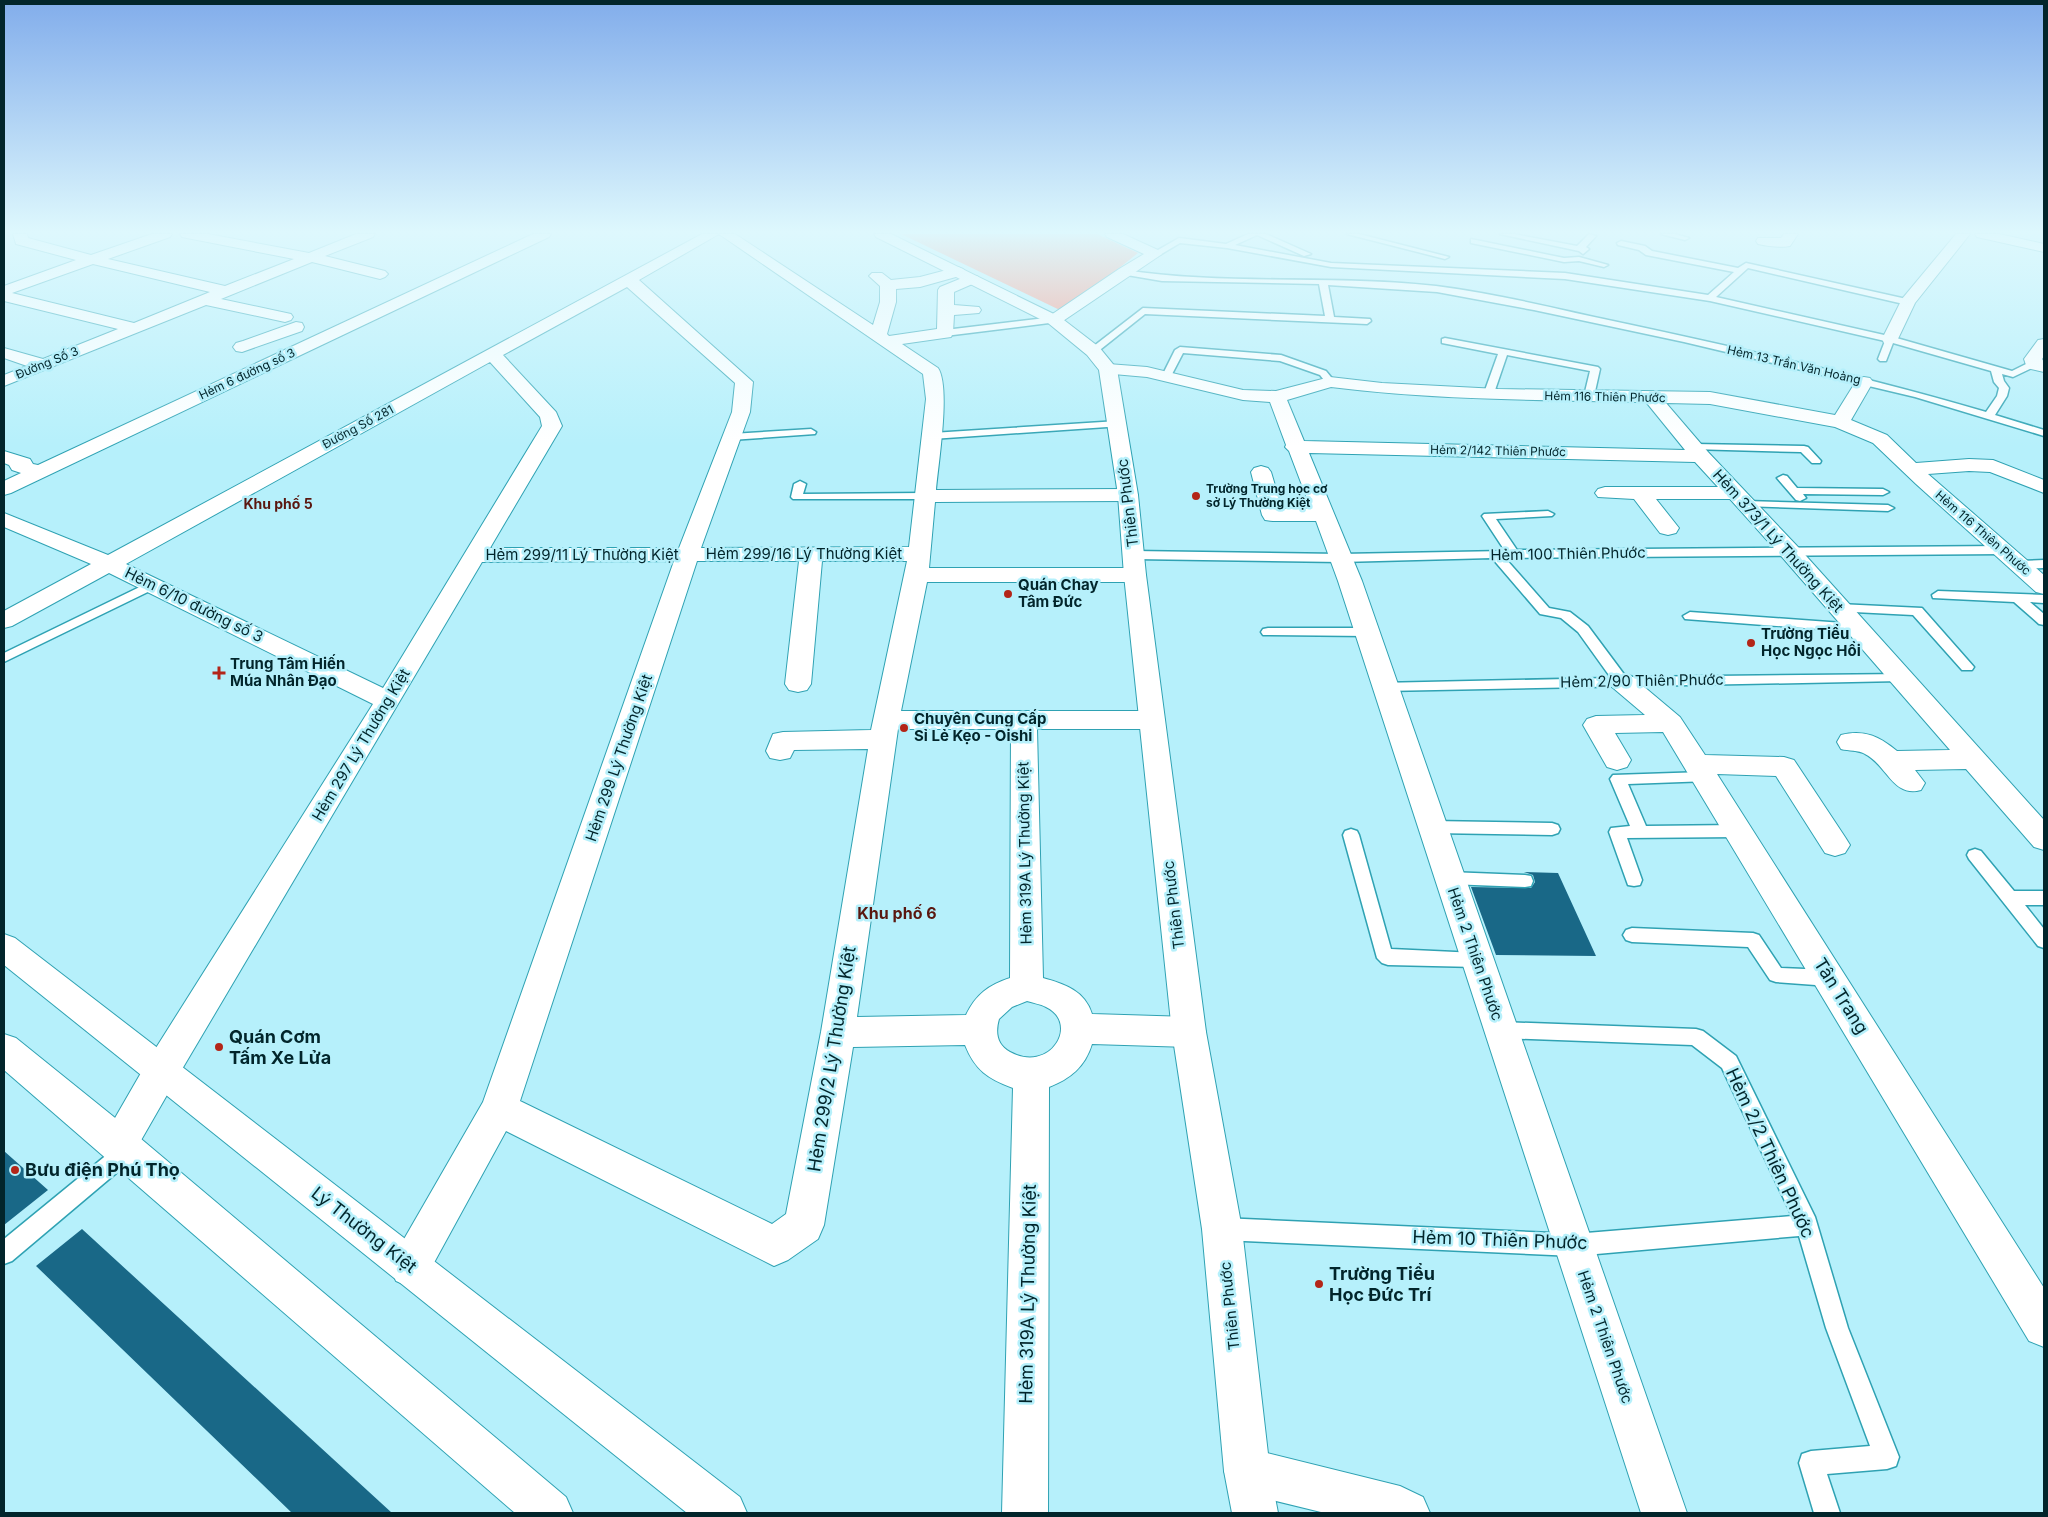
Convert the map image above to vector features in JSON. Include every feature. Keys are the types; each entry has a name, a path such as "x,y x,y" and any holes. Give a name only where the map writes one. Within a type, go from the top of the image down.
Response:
{"street":[{"path":"40,305 135,328"},
{"name":"Đường Số 3","path":"4,381 192,305"},
{"path":"223,305 290,322 276,336"},
{"name":"Hẻm 6 đường số 3","path":"4,489 394,305"},
{"name":"Đường Số 281","path":"4,621 581,305"},
{"name":"Hẻm 299 Lý Thường Kiệt","path":"410,1267 499,1109 688,554 740,412 744,382 657,305"},
{"path":"832,305 882,338 945,334 946,305"},
{"path":"882,338 888,305"},
{"path":"1024,305 1054,320 1101,360"},
{"path":"1054,320 1076,305"},
{"path":"1890,339 1907,305"},
{"path":"946,310 973,310"},
{"path":"242,346 267,337 276,336 311,344"},
{"name":"Hẻm 299/2 Lý Thường Kiệt","path":"499,1109 774,1246 804,1225 838,1032 885,730 918,564 932,436 935,399 932,372 882,338"},
{"path":"2039,366 2033,359 2044,344"},
{"path":"4,353 43,365"},
{"name":"Hẻm 297 Lý Thường Kiệt","path":"123,1147 162,1070 388,701 552,426 549,416 492,354"},
{"name":"Hẻm 116 Thiên Phước","path":"1101,360 1243,395 1277,397 1330,382 1382,388 1488,394 1710,398 1840,422 1880,439 2044,587"},
{"name":"Thiên Phước","path":"1101,360 1118,424 1128,495 1134,565 1189,1032 1222,1229 1251,1492"},
{"path":"1840,422 1864,382"},
{"name":"Hẻm 2 Thiên Phước","path":"1277,397 1295,447 1341,558 1664,1513"},
{"name":"Hẻm 373/1 Lý Thường Kiệt","path":"1652,398 2044,839"},
{"name":"Hẻm 2/142 Thiên Phước","path":"1295,447 1698,451"},
{"path":"4,457 23,463 18,466 39,472"},
{"path":"1912,469 1969,465 1993,466 2044,487"},
{"path":"1261,472 1273,515 1323,515"},
{"path":"1605,493 1740,498"},
{"path":"1640,493 1668,528"},
{"path":"926,496 1128,495"},
{"name":"Hẻm 6/10 đường số 3","path":"4,519 107,563 388,701"},
{"name":"Hẻm 299/11 Lý Thường Kiệt","path":"475,555 688,554"},
{"name":"Hẻm 299/16 Lý Thường Kiệt","path":"688,554 811,554 918,564 1134,565"},
{"path":"798,684 811,554"},
{"name":"Tân Trang","path":"1621,681 1671,722 2044,1326"},
{"path":"780,751 783,741 885,730 1024,719 1152,720"},
{"name":"Hẻm 319A Lý Thường Kiệt","path":"1024,719 1027,987"},
{"path":"1617,760 1596,725 1671,722"},
{"path":"1851,742 1872,745 1891,761 1911,783"},
{"path":"1891,761 1974,759"},
{"path":"1701,770 1784,767 1834,846"},
{"name":"Lý Thường Kiệt","path":"4,947 109,1032 162,1070 711,1508"},
{"path":"1027,987 1049,992 1068,1003 1076,1016 1079,1029 1077,1042 1071,1054 1061,1065 1047,1072 1031,1075 1015,1073 1000,1066 988,1056 981,1044 979,1030 982,1016 989,1005 999,996 1012,990 1027,987"},
{"path":"1079,1029 1189,1032"},
{"path":"838,1032 979,1030"},
{"path":"4,1049 123,1147 550,1513"},
{"name":"Hẻm 319A Lý Thường Kiệt","path":"1025,1513 1031,1075"},
{"path":"1251,1492 1400,1509 1407,1513"}],"lane":[{"path":"1327,305 1330,320"},
{"name":"Hẻm 13 Trần Văn Hoàng","path":"1522,305 1684,339 1918,395 2044,433"},
{"path":"1740,305 1890,339 2014,374 2039,366"},
{"path":"1101,360 1143,311 1367,321"},
{"path":"945,334 1054,320"},
{"path":"1883,359 1890,339"},
{"path":"1445,341 1595,369 1589,396"},
{"path":"1167,376 1180,350 1281,358 1323,373 1330,382"},
{"path":"1488,394 1503,352"},
{"path":"1989,416 2002,396 2004,388 1999,382 1996,370"},
{"path":"932,436 1118,424"},
{"path":"731,437 811,432"},
{"path":"1698,451 1804,449 1816,461"},
{"path":"1783,478 1805,506"},
{"path":"800,484 797,497 926,496"},
{"path":"1794,491 1883,492"},
{"path":"1839,491 1854,507"},
{"path":"1740,498 1805,506 1888,508"},
{"path":"1513,554 1488,516 1548,514"},
{"name":"Hẻm 100 Thiên Phước","path":"1134,565 1513,554 2003,550"},
{"path":"1496,555 1545,611 1565,615 1583,629 1621,681"},
{"path":"2020,565 2044,564"},
{"path":"4,658 152,585"},
{"path":"1938,594 2044,599"},
{"path":"2017,598 2044,621"},
{"path":"1839,608 1917,610 1967,667"},
{"path":"1690,616 1857,628"},
{"path":"1268,632 1366,632"},
{"name":"Hẻm 2/90 Thiên Phước","path":"1384,686 1901,677"},
{"path":"1641,832 1618,779 1701,770"},
{"path":"1432,827 1552,829"},
{"path":"1634,880 1617,832 1738,831"},
{"path":"1350,835 1383,953 1388,958 1477,960"},
{"path":"1975,855 2044,941"},
{"path":"1449,878 1525,882"},
{"path":"2010,898 2044,898"},
{"path":"1632,935 1753,940 1776,975 1829,978"},
{"name":"Hẻm 2/2 Thiên Phước","path":"1501,1030 1696,1038 1729,1062 1807,1225 1837,1328 1887,1458 1812,1463 1827,1513"},
{"path":"4,1253 123,1147"},
{"name":"Hẻm 10 Thiên Phước","path":"1222,1229 1574,1245 1807,1225"}],"shaded area":[{"path":"1049,305 1073,305 1064,312"}],"building":[{"path":"1524,872 1558,873 1596,956 1496,955 1471,887 1531,888 1535,882 1533,875"},
{"name":"Bưu điện Phú Thọ","path":"4,1151 48,1190 4,1225"},
{"path":"82,1229 392,1513 292,1513 36,1266"}],"place":[{"name":"Trường Trung học cơ sở Lý Thường Kiệt","path":"1196,496"},
{"name":"Quán Chay Tâm Đức","path":"1008,594"},
{"name":"Trường Tiểu Học Ngọc Hồi","path":"1751,643"},
{"name":"Trung Tâm Hiến Múa Nhân Đạo","path":"219,673"},
{"name":"Chuyên Cung Cấp Sỉ Lẻ Kẹo - Oishi","path":"904,728"},
{"name":"Quán Cơm Tấm Xe Lửa","path":"219,1047"},
{"name":"Bưu điện Phú Thọ","path":"15,1170"},
{"name":"Trường Tiểu Học Đức Trí","path":"1319,1284"}],"district":[{"name":"Khu phố 5","path":"278,504"},
{"name":"Khu phố 6","path":"897,913"}]}
